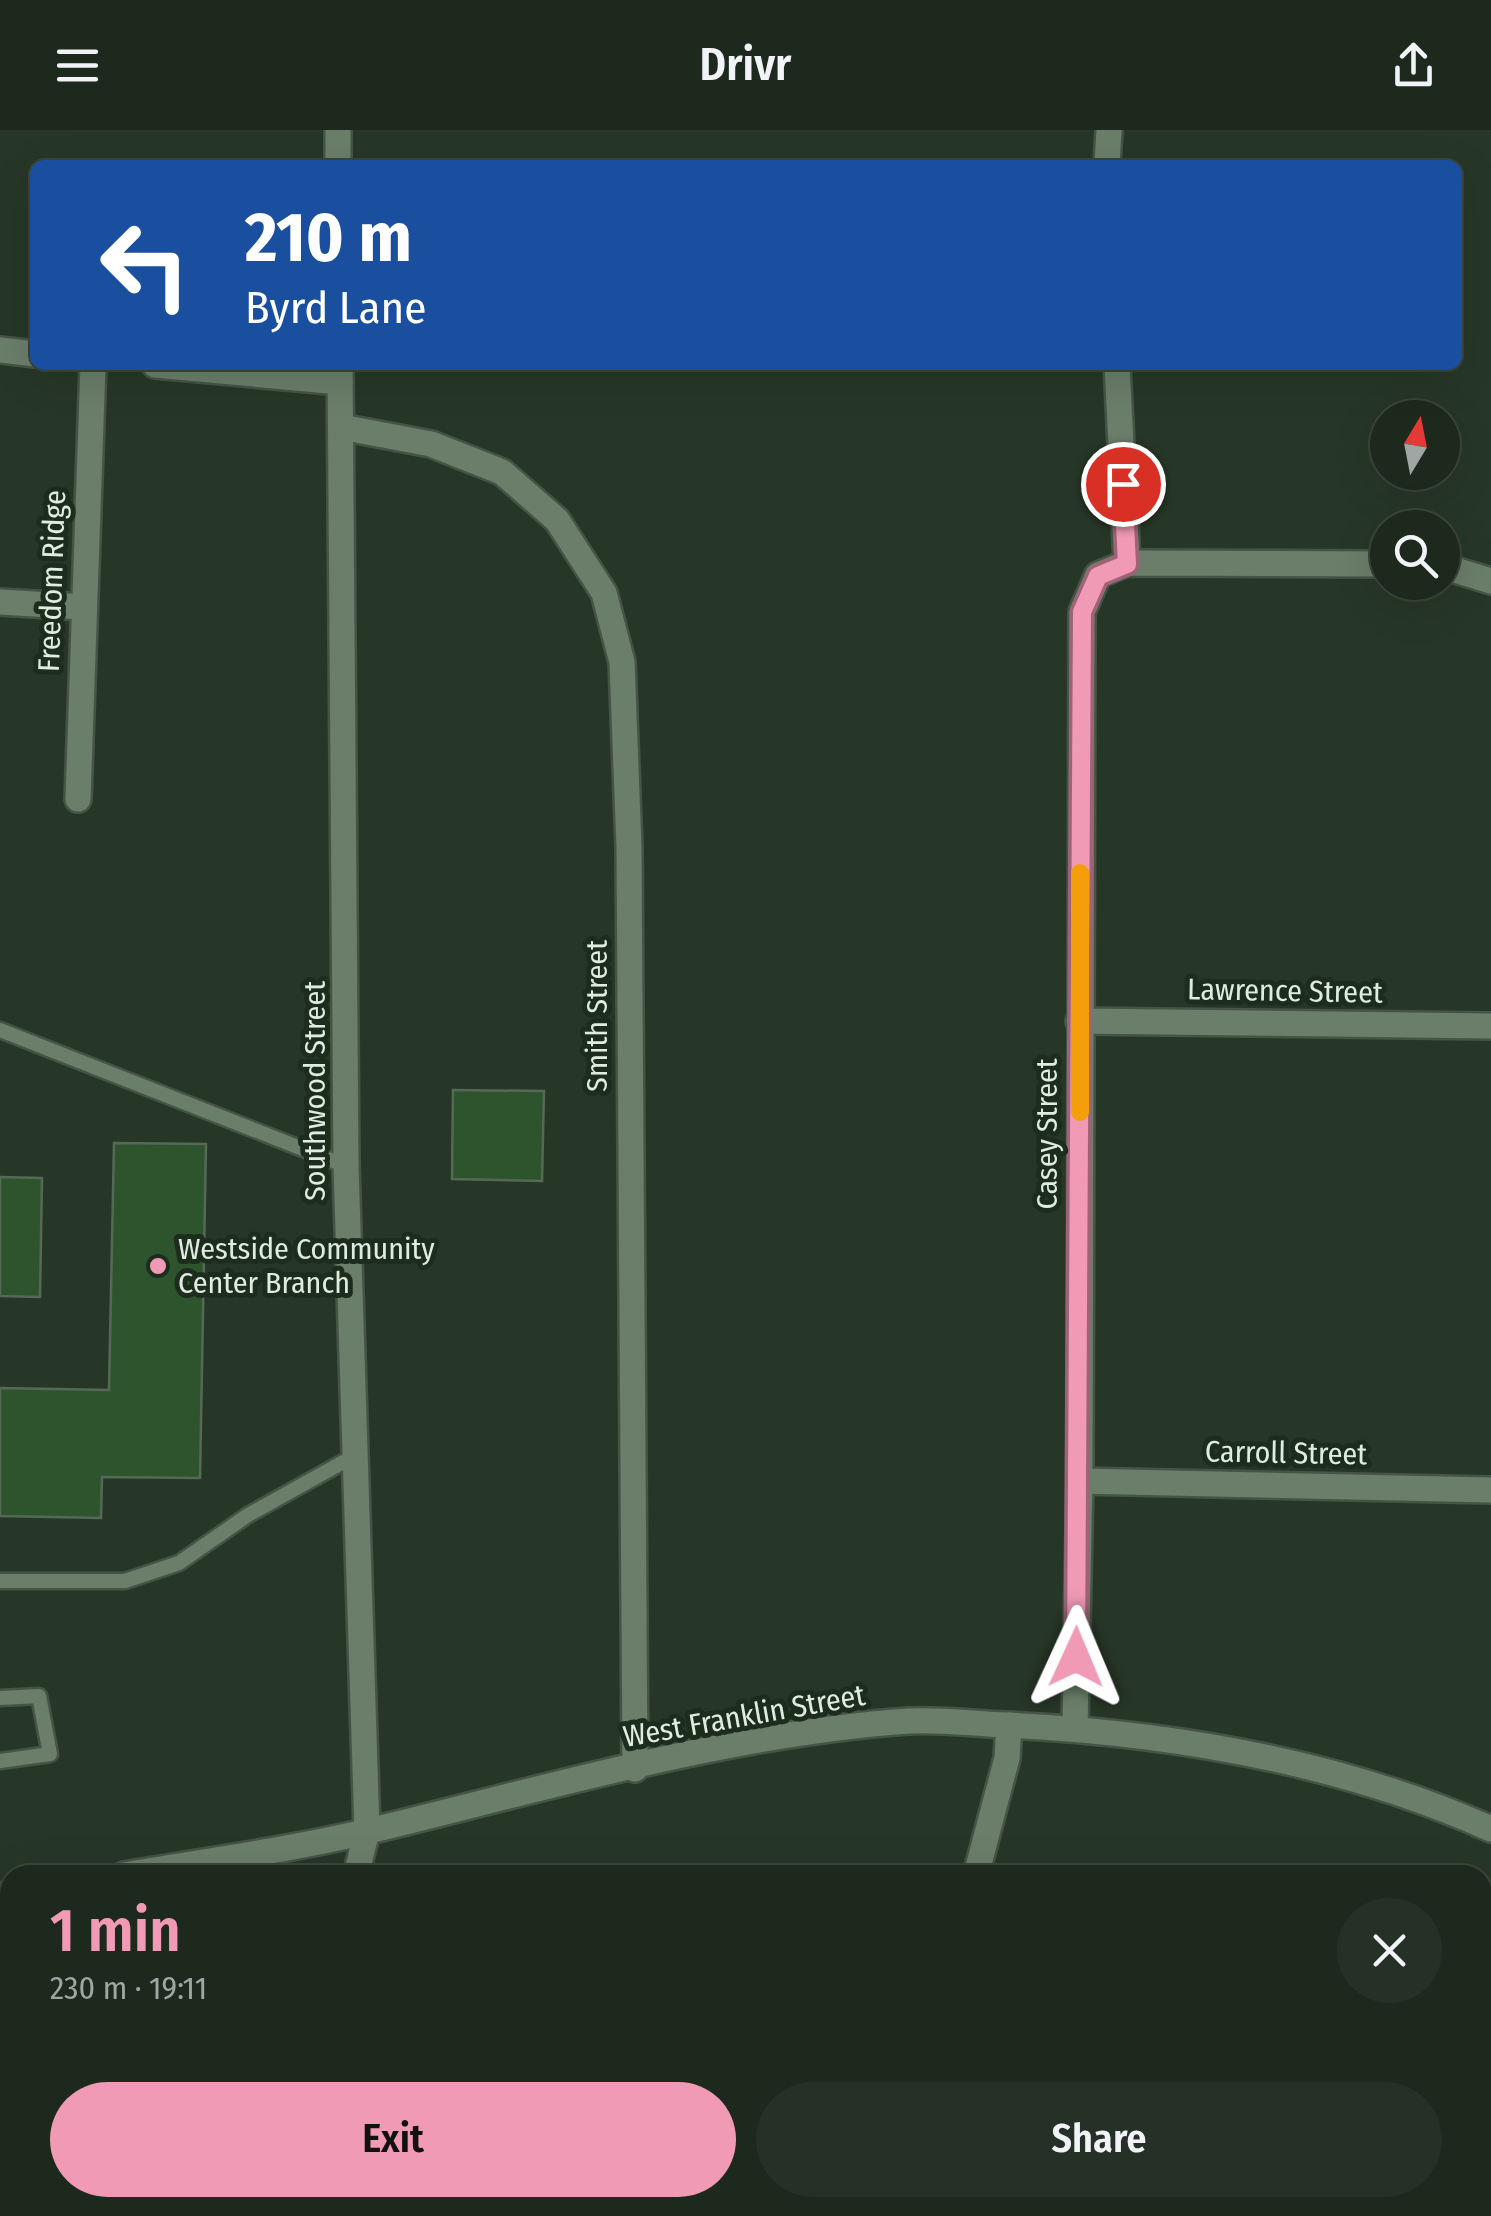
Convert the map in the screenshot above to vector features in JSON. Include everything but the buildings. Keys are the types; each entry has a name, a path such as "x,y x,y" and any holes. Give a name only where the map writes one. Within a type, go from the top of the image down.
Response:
{"street":[{"path":"338,130 338,160"},
{"path":"1107,160 1108,130"},
{"path":"0,350 30,353"},
{"name":"Freedom Ridge","path":"78,799 93,370"},
{"path":"270,370 340,373"},
{"path":"1117,370 1127,564 1370,564"},
{"name":"Southwood Street","path":"340,373 346,1166 367,1831 358,1865"},
{"name":"Smith Street","path":"341,427 430,444 502,472 557,520 604,593 622,662 629,867 635,1769"},
{"name":"Casey Street","path":"1075,1728 1080,1481 1082,612 1098,576 1127,564"},
{"path":"1460,572 1491,581"},
{"path":"0,602 82,607"},
{"name":"Lawrence Street","path":"1079,1021 1491,1026"},
{"name":"Carroll Street","path":"1080,1481 1491,1490"},
{"name":"West Franklin Street","path":"179,1865 367,1831 821,1730 914,1721 1075,1728 1161,1738 1338,1771 1491,1829"},
{"path":"979,1865 1007,1758 1009,1725"}],"lane":[{"path":"0,1030 346,1166"},
{"path":"0,1581 125,1581 178,1563 248,1515 354,1456"},
{"path":"0,1698 40,1696 50,1754 0,1760"}],"slow traffic":[{"path":"1080,873 1080,1112"}],"place":[{"name":"Westside Community Center Branch","path":"158,1266"}],"route":[{"path":"1076,1657 1082,612 1098,576 1127,564 1123,484"}]}
